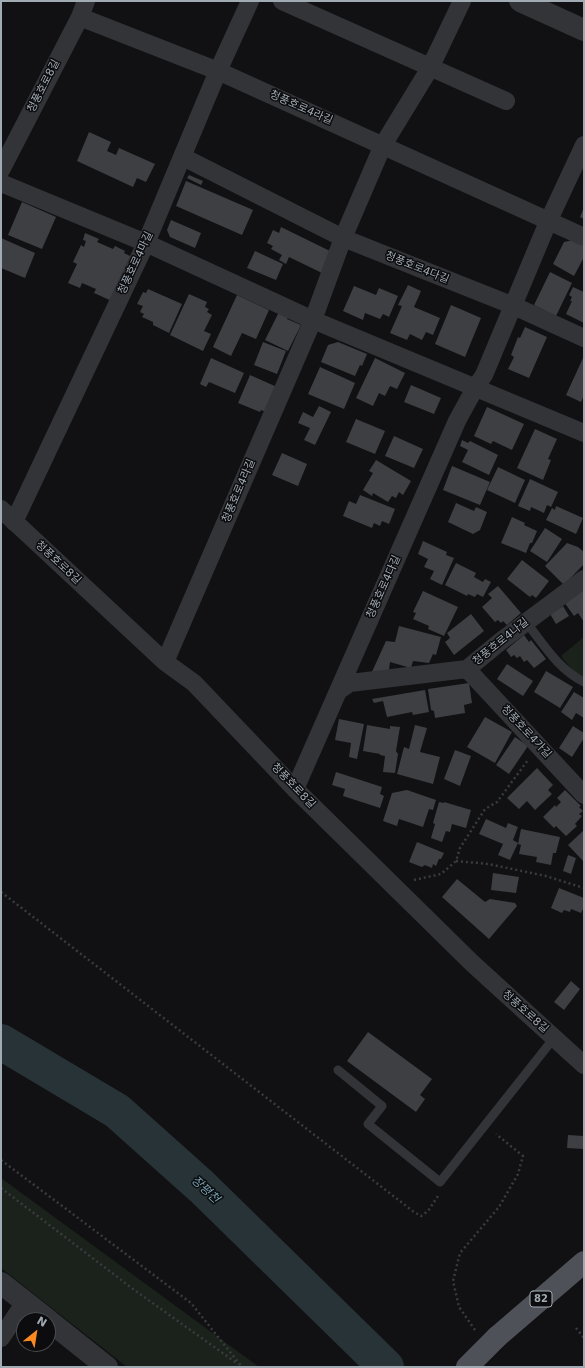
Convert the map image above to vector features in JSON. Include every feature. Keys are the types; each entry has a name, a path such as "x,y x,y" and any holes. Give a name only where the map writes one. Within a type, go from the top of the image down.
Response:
{"main road":[{"name":"82","path":"467,1367 497,1337 584,1262"}],"street":[{"name":"청풍호로4마길","path":"14,522 146,243 218,71 250,1"},
{"path":"282,1 506,101"},
{"name":"청풍호로4라길","path":"165,662 313,320 342,238 383,145 430,68 462,1"},
{"path":"520,1 584,30"},
{"name":"청풍호로4라길","path":"83,9 383,145"},
{"name":"청풍호로8길","path":"1,170 83,9"},
{"path":"383,145 548,222 584,237"},
{"name":"청풍호로4다길","path":"295,789 457,421 484,375 548,222 584,145"},
{"path":"183,157 342,238"},
{"path":"1,183 146,243 313,320 584,433"},
{"name":"청풍호로4다길","path":"342,238 514,306"},
{"path":"514,306 584,338"},
{"name":"청풍호로8길","path":"1,509 165,662 194,683 295,789 472,963 584,1065"},
{"name":"청풍호로4나길","path":"338,691 350,683 467,669 584,578"},
{"name":"청풍호로4가길","path":"467,669 584,794"},
{"path":"1,1283 38,1312"},
{"path":"1,1338 25,1302"},
{"path":"56,1326 107,1367"}],"lane":[{"path":"526,622 561,667 574,677 584,682"},
{"path":"338,1070 382,1106 368,1124 440,1182 554,1038"}],"path":[{"path":"392,884 441,874 456,861 460,848 485,809 497,802 538,745"},
{"path":"456,861 488,864 546,876 584,888"},
{"path":"1,892 414,1212 421,1216 428,1211 442,1191"},
{"path":"476,1331 459,1307 453,1281 460,1253 499,1206 518,1174 523,1156 493,1131"},
{"path":"1,1160 191,1303 242,1367"},
{"path":"1,1188 133,1289 242,1367"},
{"path":"576,1328 584,1338"}],"shaded area":[{"path":"584,637 584,677 574,672 561,656"},
{"path":"1,1178 259,1367 127,1367 1,1268"}],"building":[{"path":"89,132 111,142 107,151 116,155 119,148 155,164 146,182 137,178 133,187 77,161"},
{"path":"189,175 203,181 201,185 187,178"},
{"path":"186,181 253,210 242,235 176,206"},
{"path":"22,202 56,217 42,249 8,235"},
{"path":"584,207 584,219 580,217"},
{"path":"171,220 201,233 195,248 170,237 167,230"},
{"path":"281,227 332,252 322,273 289,257 286,264 279,260 282,255 271,249 273,246 267,243 273,230 279,233"},
{"path":"85,233 99,239 97,242 113,249 115,246 134,258 114,302 94,293 96,289 82,283 80,288 68,283 77,264 73,262 81,245 84,247 86,241 83,240"},
{"path":"1,238 35,253 25,278 1,268"},
{"path":"573,240 584,245 584,257 574,276 553,264 564,242"},
{"path":"255,251 283,264 276,280 247,268"},
{"path":"550,272 572,283 556,316 534,305"},
{"path":"408,285 421,291 414,307 440,318 433,335 426,332 422,340 410,334 407,340 390,333 402,306 398,305"},
{"path":"354,286 376,295 379,288 398,296 389,317 383,314 380,319 365,313 363,320 343,311"},
{"path":"573,287 584,292 584,323 566,314 572,301 570,301 572,297 569,295"},
{"path":"148,289 182,304 169,333 153,325 153,322 142,317 144,314 140,312 143,306 137,304 143,292 146,293"},
{"path":"189,294 207,302 205,307 209,309 207,312 212,315 204,331 211,334 203,351 170,335"},
{"path":"237,295 269,310 256,339 242,333 231,356 213,347"},
{"path":"451,305 481,318 465,357 435,344"},
{"path":"279,312 288,316 287,319 301,325 288,351 265,340"},
{"path":"525,327 547,337 529,378 508,369 514,357 511,355 518,337 520,338"},
{"path":"263,342 286,351 277,374 254,365"},
{"path":"338,342 367,354 362,366 360,365 355,376 321,362 328,345"},
{"path":"211,358 244,373 235,393 209,382 206,387 200,384"},
{"path":"375,358 405,373 397,389 390,386 385,396 379,393 373,406 356,398"},
{"path":"583,358 584,395 581,402 566,395"},
{"path":"320,367 355,383 344,409 308,394"},
{"path":"250,375 286,391 266,412 261,410 260,412 238,403"},
{"path":"411,385 441,398 434,414 404,402"},
{"path":"319,406 331,412 315,445 304,440 310,428 298,423 303,412 313,417"},
{"path":"487,407 524,424 512,450 493,441 491,444 474,436"},
{"path":"356,419 385,431 375,454 346,442"},
{"path":"535,429 557,439 548,459 551,460 543,480 517,468"},
{"path":"394,436 423,449 414,468 385,456"},
{"path":"462,440 468,443 470,441 498,455 489,475 462,462 468,450 460,446"},
{"path":"282,453 307,464 298,486 272,475"},
{"path":"376,460 411,481 403,495 399,492 396,498 392,496 388,502 373,493 372,496 363,490 373,473 369,471"},
{"path":"452,466 490,482 480,505 443,490"},
{"path":"498,467 525,480 515,503 487,490"},
{"path":"530,479 558,492 551,507 547,505 544,513 531,507 530,511 518,506"},
{"path":"360,495 395,509 389,524 382,521 380,526 374,523 372,528 343,516 349,501 356,504"},
{"path":"456,503 474,511 476,507 487,512 480,530 473,534 448,522"},
{"path":"556,506 583,518 576,534 546,520 552,508 555,510"},
{"path":"512,517 537,531 526,553 501,543"},
{"path":"545,528 562,539 547,562 530,551"},
{"path":"423,541 447,552 446,555 454,558 442,585 430,579 434,571 424,567 428,559 418,554"},
{"path":"567,543 578,547 584,552 584,564 564,585 545,566"},
{"path":"522,560 549,581 536,598 532,595 530,597 507,579"},
{"path":"456,563 476,573 474,577 483,582 485,579 491,582 483,597 477,594 475,597 468,594 467,596 445,585"},
{"path":"498,586 521,613 507,625 503,621 501,623 498,620 495,622 482,607 492,598 488,594"},
{"path":"584,588 584,622 578,613 574,616 564,602"},
{"path":"423,591 458,607 444,636 428,629 429,626 413,619 416,613 413,612"},
{"path":"563,606 569,616 556,624 550,614"},
{"path":"471,614 484,631 454,655 445,642 450,638 447,633"},
{"path":"399,626 441,637 436,655 433,654 429,663 413,661 411,668 390,662 389,670 371,674 386,641 395,642"},
{"path":"524,635 529,642 531,640 546,659 534,668 527,660 524,662 520,656 517,658 514,655 511,657 506,650"},
{"path":"507,664 533,681 523,696 497,679"},
{"path":"546,671 573,687 560,708 534,692"},
{"path":"469,683 472,703 464,705 465,713 435,718 434,711 431,710 428,689"},
{"path":"425,690 429,712 413,715 412,712 387,717 383,701 374,703 372,699"},
{"path":"574,692 584,698 584,718 576,713 572,720 561,712"},
{"path":"485,717 512,732 495,763 467,747"},
{"path":"339,719 364,724 357,759 349,757 351,743 335,740"},
{"path":"367,725 390,729 390,726 400,727 396,751 398,754 395,773 383,772 385,756 363,751"},
{"path":"415,725 427,728 420,752 440,757 433,784 397,774 404,747 409,749"},
{"path":"573,726 584,733 584,738 572,757 559,748"},
{"path":"515,737 528,746 509,774 496,765"},
{"path":"455,750 471,756 460,786 444,779"},
{"path":"537,768 553,785 548,790 552,794 535,810 527,801 519,809 507,798"},
{"path":"336,772 382,787 380,794 384,796 380,808 343,796 345,789 332,785"},
{"path":"407,790 436,800 433,810 429,809 423,827 399,819 397,826 383,821 392,793"},
{"path":"565,790 581,806 579,807 583,811 579,814 582,816 575,824 577,826 566,836 556,826 554,828 543,817 555,805 556,807 561,802 557,798"},
{"path":"439,802 444,802 471,810 466,828 452,824 450,832 446,831 442,842 431,838 435,824 433,823"},
{"path":"486,819 506,828 508,823 518,827 513,840 518,843 510,860 498,855 503,844 479,834"},
{"path":"521,829 560,837 556,853 553,853 551,865 536,862 537,857 519,854 521,845 518,844"},
{"path":"584,831 584,862 568,845"},
{"path":"417,842 444,853 436,866 433,864 432,868 425,865 422,867 409,862"},
{"path":"568,855 576,858 571,874 563,871"},
{"path":"493,873 519,877 516,893 491,890"},
{"path":"457,879 485,902 490,899 515,903 517,906 489,939 442,897"},
{"path":"559,888 584,898 584,907 581,913 571,909 570,912 564,910 562,913 551,908"},
{"path":"571,981 580,989 564,1010 554,1002"},
{"path":"368,1032 432,1079 420,1095 425,1099 416,1112 347,1061"},
{"path":"568,1135 584,1136 584,1149 567,1148"}],"waterway":[{"name":"장평천","path":"1,1042 117,1111 202,1187 386,1367"}]}
